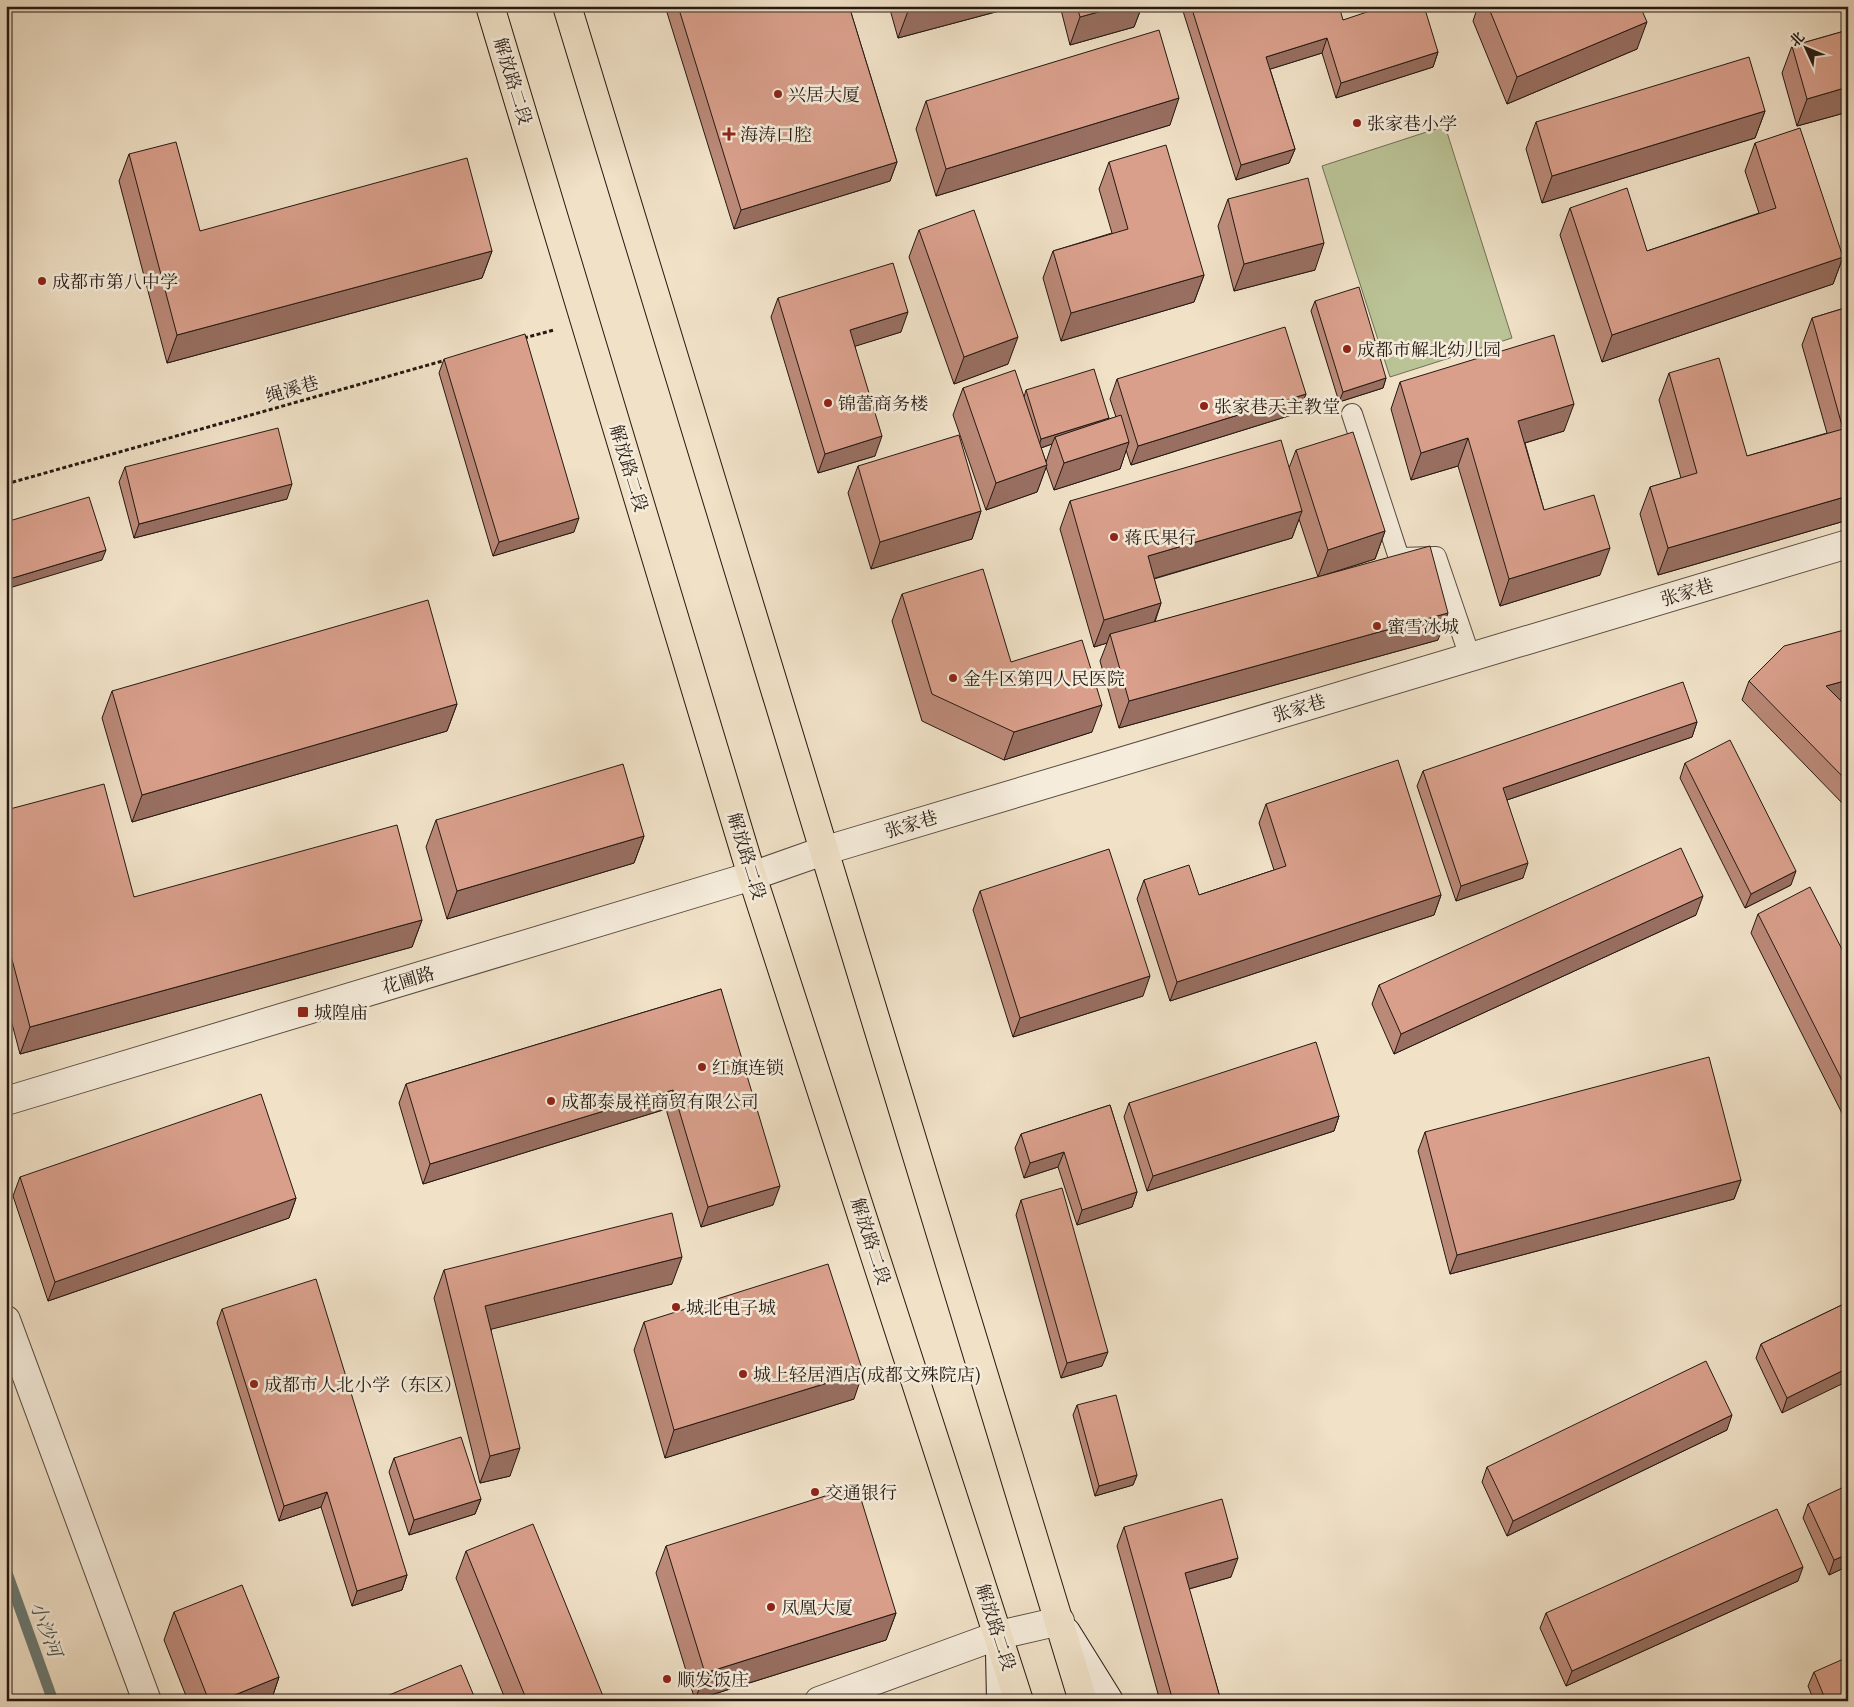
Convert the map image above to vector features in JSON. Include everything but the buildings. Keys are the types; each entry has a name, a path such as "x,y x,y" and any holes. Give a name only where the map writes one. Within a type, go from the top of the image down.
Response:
{"main road":[{"name":"解放路二段","path":"490,6 752,876 1020,1701"},
{"path":"567,6 1083,1701"}],"street":[{"name":"张家巷","path":"752,876 823,851 1848,544"},
{"name":"花圃路","path":"6,1101 752,876"},
{"path":"6,1320 147,1701"},
{"path":"819,1701 999,1635 1060,1621 1109,1701"},
{"path":"999,1635 1001,1701"}],"lane":[{"path":"1352,414 1398,558 1436,557 1470,657"}],"path":[{"path":"519,340 585,321"},
{"name":"绳溪巷","path":"6,484 452,358"}],"green space":[{"path":"1445,126 1512,338 1390,377 1322,166"}],"waterway":[{"name":"小沙河","path":"6,1570 53,1701"}],"place":[{"name":"兴居大厦","path":"778,94"},
{"name":"张家巷小学","path":"1357,123"},
{"name":"海涛口腔","path":"729,134"},
{"name":"成都市第八中学","path":"42,281"},
{"name":"成都市解北幼儿园","path":"1347,349"},
{"name":"锦蕾商务楼","path":"828,403"},
{"name":"张家巷天主教堂","path":"1204,406"},
{"name":"蒋氏果行","path":"1114,537"},
{"name":"蜜雪冰城","path":"1377,626"},
{"name":"金牛区第四人民医院","path":"953,678"},
{"name":"城隍庙","path":"303,1012"},
{"name":"红旗连锁","path":"702,1067"},
{"name":"成都泰晟祥商贸有限公司","path":"551,1101"},
{"name":"城北电子城","path":"676,1307"},
{"name":"城上轻居酒店(成都文殊院店)","path":"743,1374"},
{"name":"成都市人北小学（东区）","path":"254,1384"},
{"name":"交通银行","path":"815,1492"},
{"name":"凤凰大厦","path":"771,1607"},
{"name":"顺发饭庄","path":"667,1679"}]}
